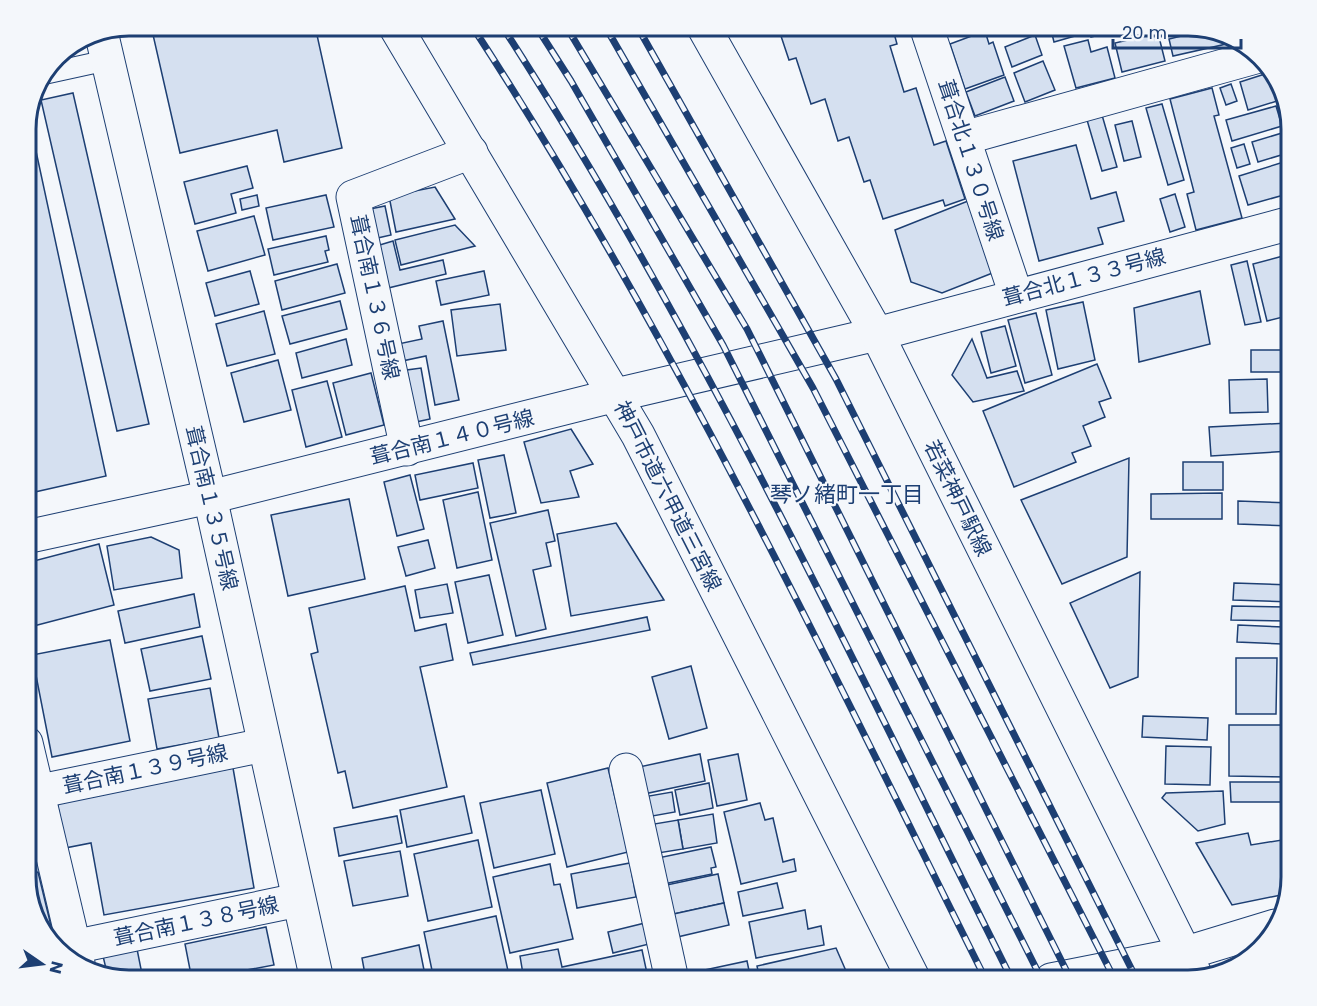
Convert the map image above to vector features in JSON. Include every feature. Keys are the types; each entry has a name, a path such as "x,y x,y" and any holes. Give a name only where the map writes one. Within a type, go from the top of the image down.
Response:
{"street":[{"name":"神戸市道六甲道三宮線","path":"401,36 616,395 908,970"},
{"name":"若菜神戸駅線","path":"715,36 877,334 1190,966"},
{"name":"葺合北１３０号線","path":"929,36 1016,295"},
{"name":"葺合南１３５号線","path":"105,48 210,497 314,970"},
{"path":"964,138 1248,59"},
{"name":"葺合南１３６号線","path":"407,449 353,197 471,152"},
{"name":"葺合北１３３号線","path":"877,334 1281,226"},
{"name":"葺合南１４０号線","path":"36,535 210,497 616,395 877,334"},
{"name":"葺合南１３９号線","path":"36,792 264,745"},
{"path":"626,770 670,970"},
{"path":"36,814 65,934"},
{"name":"葺合南１３８号線","path":"75,952 298,900"},
{"path":"1153,970 1190,966 1263,932"}],"lane":[{"path":"61,67 105,48"}],"building":[{"path":"153,36 317,36 342,148 284,162 277,130 180,153"},
{"path":"781,36 895,36 897,44 890,46 904,92 916,88 934,145 946,141 965,199 945,206 943,200 883,219 870,180 864,182 849,137 838,141 825,99 811,104 796,58 789,60"},
{"path":"972,36 987,36 989,44 993,42 1004,75 965,89 950,44"},
{"path":"1035,36 1042,55 1012,67 1005,47"},
{"path":"1052,36 1075,36 1054,42"},
{"path":"1145,36 1159,36 1165,61 1122,72 1115,43"},
{"path":"1188,36 1206,38 1225,44 1173,56 1169,39"},
{"path":"1088,40 1091,52 1107,47 1115,78 1076,88 1064,46"},
{"path":"1043,61 1055,90 1025,102 1014,73"},
{"path":"1263,75 1277,101 1248,110 1240,82"},
{"path":"1005,77 1014,101 975,116 966,92"},
{"path":"1231,84 1237,101 1226,105 1220,88"},
{"path":"1212,88 1219,115 1214,116 1242,218 1196,230 1187,194 1194,192 1170,99"},
{"path":"73,93 149,424 117,431 41,100"},
{"path":"1162,104 1184,180 1168,185 1146,108"},
{"path":"1276,106 1281,126 1232,141 1226,120"},
{"path":"1102,115 1117,167 1102,171 1087,120"},
{"path":"1132,121 1141,157 1124,161 1115,125"},
{"path":"1281,133 1281,155 1258,162 1252,142"},
{"path":"1244,144 1250,164 1237,168 1231,148"},
{"path":"1076,145 1091,199 1116,192 1124,221 1098,228 1103,244 1039,261 1013,161"},
{"path":"36,151 106,476 36,492"},
{"path":"1281,163 1281,196 1248,205 1239,176"},
{"path":"247,166 253,188 231,194 236,213 195,224 184,182"},
{"path":"435,187 455,219 396,232 389,196"},
{"path":"1175,194 1185,227 1170,232 1160,199"},
{"path":"257,195 259,206 242,210 240,199"},
{"path":"326,195 334,227 273,240 266,208"},
{"path":"968,201 995,272 942,293 911,282 895,230"},
{"path":"385,206 391,235 373,239 365,210"},
{"path":"254,216 265,255 208,271 197,231"},
{"path":"455,225 475,246 401,265 395,240"},
{"path":"326,236 329,250 325,251 328,262 274,275 268,249"},
{"path":"393,241 400,270 443,260 446,274 384,289 373,247"},
{"path":"1281,257 1281,318 1267,321 1253,264"},
{"path":"1247,261 1261,322 1245,325 1231,265"},
{"path":"337,264 345,293 282,310 275,281"},
{"path":"250,271 259,304 215,316 206,283"},
{"path":"484,271 489,295 441,305 436,281"},
{"path":"1200,291 1210,344 1139,362 1134,308"},
{"path":"340,301 347,329 290,344 282,316"},
{"path":"1083,302 1095,360 1058,369 1046,310"},
{"path":"500,304 506,350 457,356 451,310"},
{"path":"264,311 275,354 227,366 216,324"},
{"path":"1036,313 1052,375 1025,383 1008,320"},
{"path":"443,321 459,400 435,405 426,356 402,361 398,344 422,339 419,326"},
{"path":"1005,326 1016,366 991,373 981,332"},
{"path":"346,339 352,365 302,378 296,353"},
{"path":"972,339 987,378 1017,371 1024,391 973,402 952,375"},
{"path":"1251,350 1281,350 1281,372 1251,372"},
{"path":"278,360 291,410 244,422 231,373"},
{"path":"1097,364 1111,398 1099,402 1105,417 1083,426 1091,446 1072,453 1076,462 1014,487 983,411"},
{"path":"421,368 430,419 416,422 407,370"},
{"path":"371,373 384,425 346,435 333,383"},
{"path":"1267,379 1268,412 1230,413 1229,380"},
{"path":"327,381 342,437 306,447 292,390"},
{"path":"1281,423 1281,452 1211,456 1209,427"},
{"path":"571,429 593,464 570,471 579,497 541,503 524,442"},
{"path":"504,455 516,513 490,518 478,460"},
{"path":"1129,458 1127,557 1062,584 1021,500"},
{"path":"1183,462 1223,462 1223,490 1183,490"},
{"path":"473,463 478,488 420,500 415,475"},
{"path":"410,475 424,529 397,536 384,482"},
{"path":"478,492 492,560 457,568 443,500"},
{"path":"1222,493 1222,519 1151,519 1151,494"},
{"path":"349,499 365,579 288,596 271,515"},
{"path":"1238,501 1281,503 1281,526 1238,524"},
{"path":"548,510 555,541 546,543 551,566 533,570 546,629 516,636 490,523"},
{"path":"616,523 664,600 571,616 557,534"},
{"path":"151,537 179,550 182,578 114,590 107,546"},
{"path":"428,540 435,568 406,576 398,547"},
{"path":"99,544 114,605 36,625 36,560"},
{"path":"1140,572 1138,677 1110,688 1070,603"},
{"path":"489,575 503,635 468,643 455,582"},
{"path":"1234,583 1281,585 1281,602 1233,600"},
{"path":"447,584 453,613 420,618 415,590"},
{"path":"405,586 415,631 446,624 453,660 420,667 447,787 353,808 345,771 338,773 311,654 318,652 309,608"},
{"path":"194,594 200,627 125,643 118,611"},
{"path":"1232,606 1281,607 1281,621 1231,620"},
{"path":"647,617 650,630 473,665 470,653"},
{"path":"1238,625 1281,627 1281,644 1237,642"},
{"path":"202,636 211,679 150,691 141,649"},
{"path":"110,640 130,741 52,757 36,675 36,654"},
{"path":"1236,658 1277,658 1276,714 1236,714"},
{"path":"691,666 707,728 669,739 652,677"},
{"path":"210,688 219,738 157,749 148,699"},
{"path":"1143,716 1208,718 1207,740 1142,737"},
{"path":"1229,725 1281,725 1281,777 1229,776"},
{"path":"1166,746 1211,747 1210,785 1165,784"},
{"path":"700,754 705,781 644,794 639,767"},
{"path":"738,754 747,800 717,806 708,760"},
{"path":"233,768 254,888 104,915 91,843 65,848 57,801"},
{"path":"608,768 628,852 567,867 547,783"},
{"path":"1230,782 1281,782 1281,802 1231,802"},
{"path":"709,783 713,808 680,815 675,790"},
{"path":"541,790 555,854 494,868 480,803"},
{"path":"1223,791 1225,824 1198,831 1162,798 1166,793"},
{"path":"672,792 675,812 647,817 643,797"},
{"path":"464,796 472,833 407,847 400,810"},
{"path":"760,803 765,820 773,818 783,862 794,859 796,871 741,884 724,812"},
{"path":"713,814 717,843 683,849 678,820"},
{"path":"397,816 402,843 339,856 334,828"},
{"path":"678,820 683,849 652,854 648,825"},
{"path":"1248,833 1251,845 1281,840 1279,896 1232,905 1196,843"},
{"path":"478,840 492,907 428,921 414,854"},
{"path":"711,847 716,867 711,868 712,874 659,885 653,859"},
{"path":"400,851 408,896 353,906 344,861"},
{"path":"630,863 636,897 577,908 571,874"},
{"path":"550,864 554,885 560,884 573,939 510,953 493,877"},
{"path":"36,872 38,872 51,927 39,901"},
{"path":"718,874 724,903 669,915 662,886"},
{"path":"777,883 783,908 743,916 738,892"},
{"path":"724,903 729,925 673,938 669,915"},
{"path":"805,910 808,929 821,926 824,945 756,958 749,922"},
{"path":"496,916 508,970 432,970 424,932"},
{"path":"645,923 649,944 613,953 608,932"},
{"path":"266,927 274,965 247,970 190,970 185,944"},
{"path":"419,945 424,970 364,970 362,958"},
{"path":"836,948 846,970 758,970 757,966"},
{"path":"137,949 141,970 105,966 103,956"},
{"path":"558,949 562,967 642,950 646,970 522,970 520,956"},
{"path":"747,961 749,970 705,970"}],"railway":[{"path":"478,36 613,257 679,376 805,616 981,970"},
{"path":"508,36 574,141 642,257 707,376 832,616 1007,970"},
{"path":"542,36 571,81 723,345 1037,970"},
{"path":"572,36 747,329 1066,970"},
{"path":"611,36 813,388 1110,970"},
{"path":"643,36 836,379 1132,970"}],"district":[{"name":"琴ノ緒町一丁目","path":"847,494"}]}
